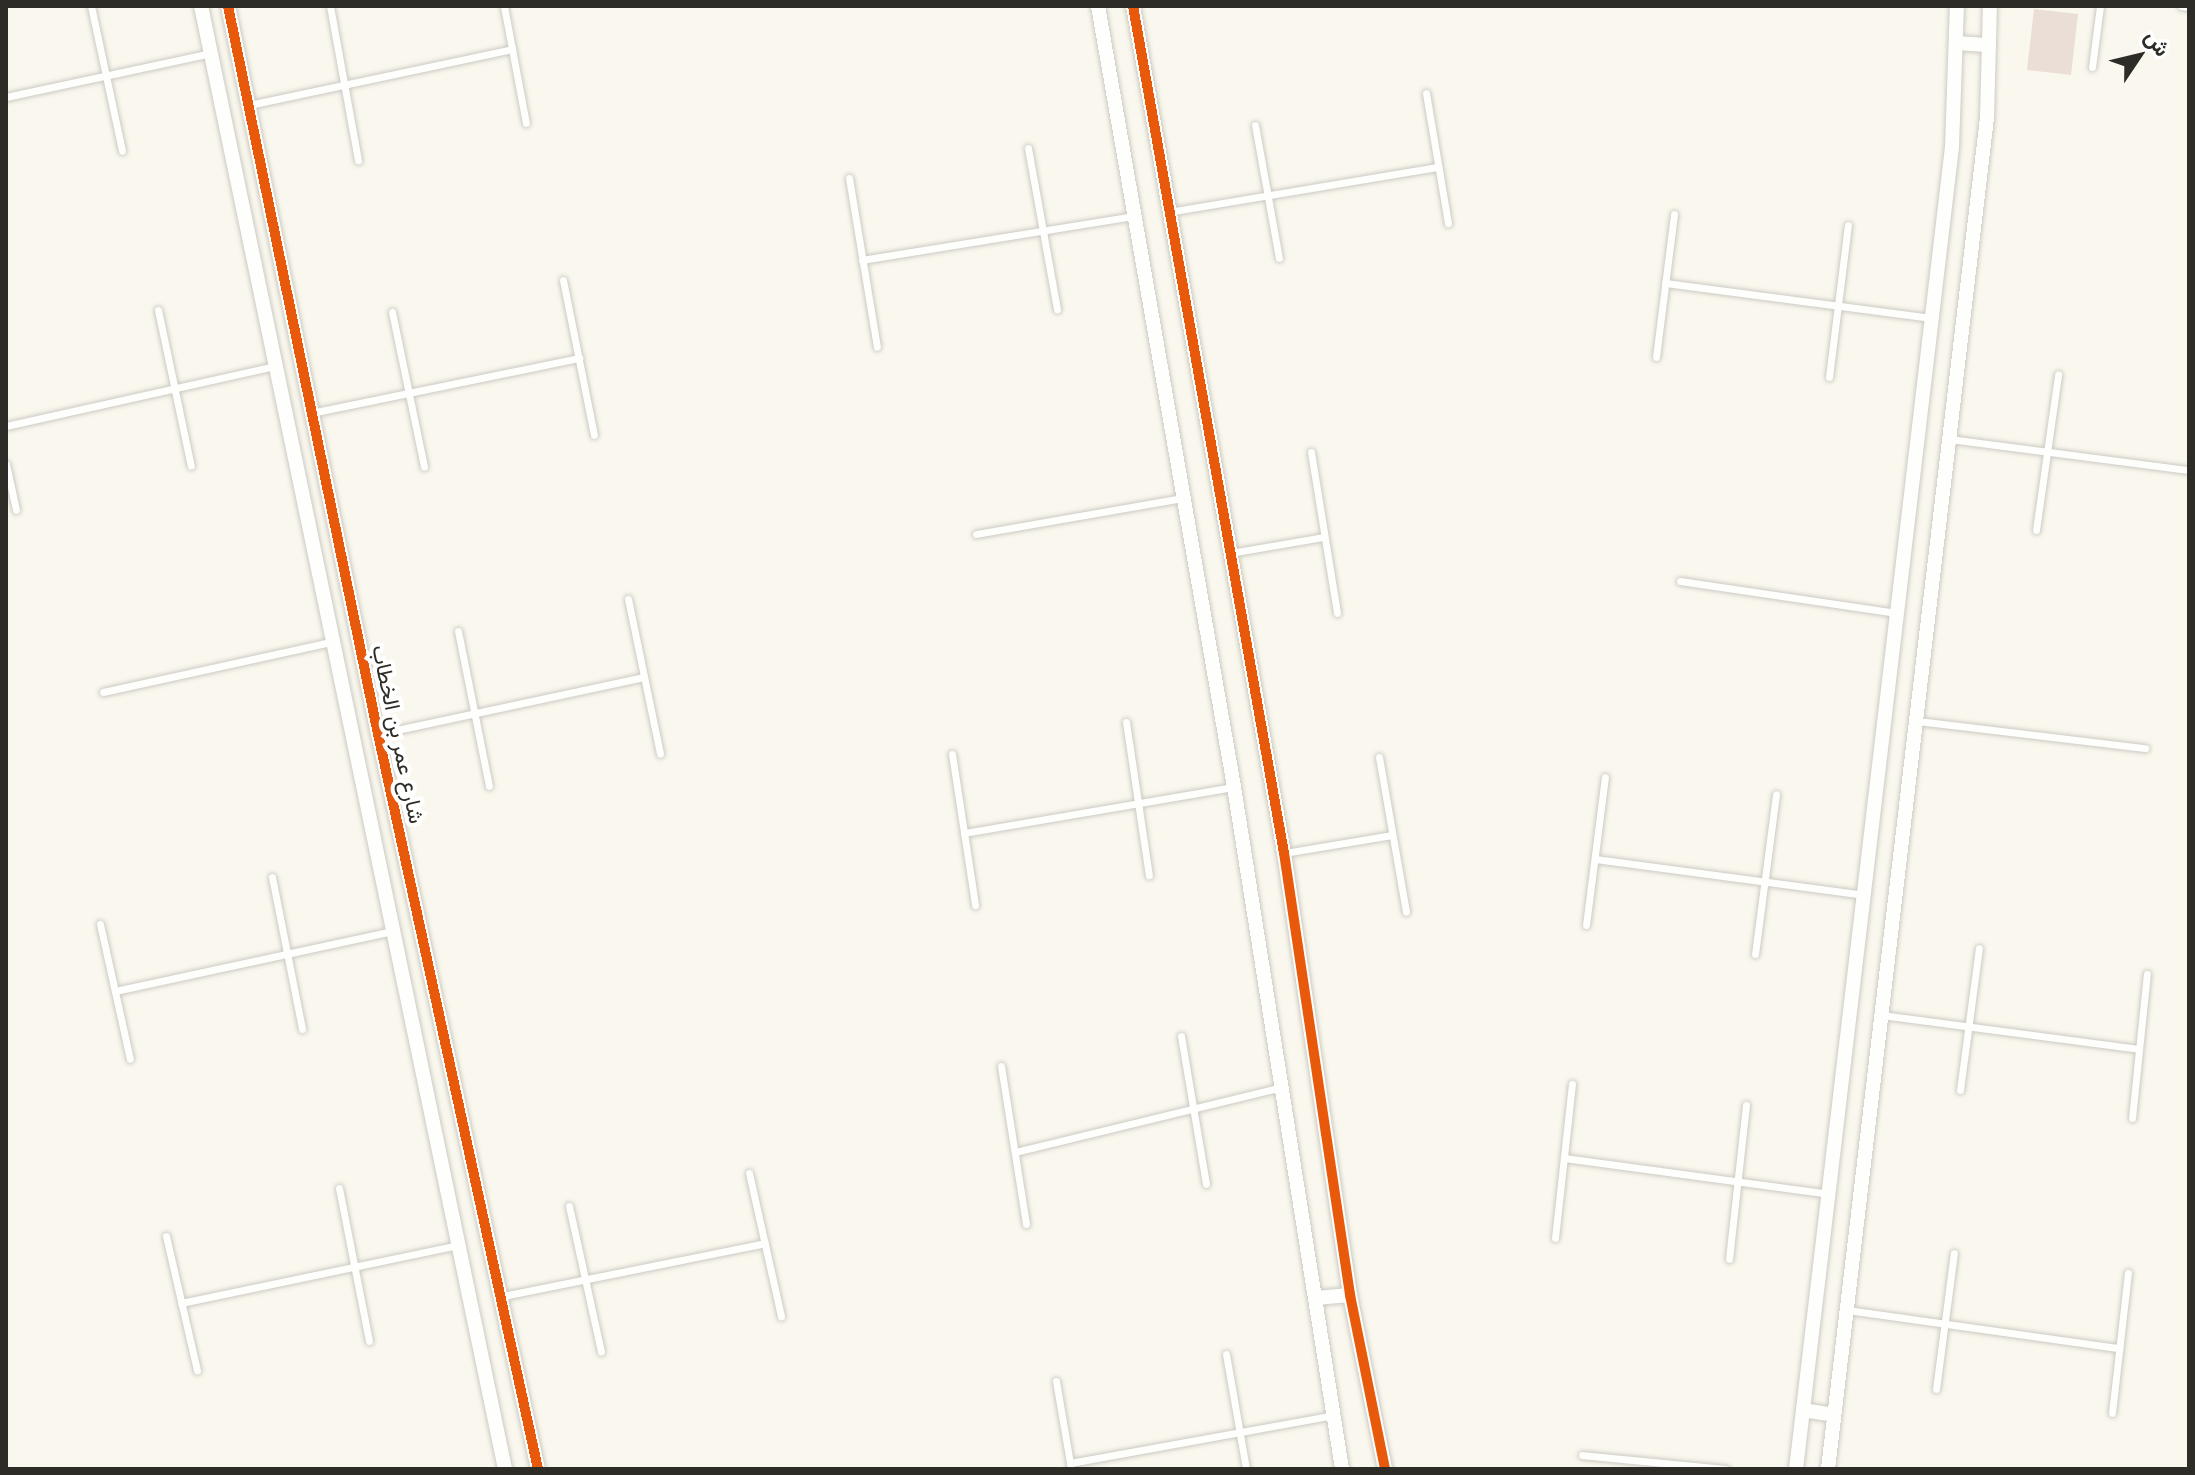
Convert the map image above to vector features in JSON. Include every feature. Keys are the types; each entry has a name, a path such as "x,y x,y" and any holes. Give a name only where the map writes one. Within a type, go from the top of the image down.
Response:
{"street":[{"path":"201,6 505,1469"},
{"name":"شارع عمر بن الخطاب","path":"228,6 378,734 503,1296 538,1469"},
{"path":"1098,6 1234,787 1342,1469"},
{"path":"1133,6 1284,853 1350,1295 1385,1469"},
{"path":"1796,1469 1955,116 1957,6"},
{"path":"1828,1469 1987,118 1990,6"},
{"path":"1957,43 1989,45"},
{"path":"1316,1298 1350,1295"},
{"path":"1803,1410 1834,1415"}],"lane":[{"path":"91,6 122,151"},
{"path":"330,6 358,160"},
{"path":"504,6 526,123"},
{"path":"2092,67 2100,6"},
{"path":"2181,6 2189,7"},
{"path":"249,105 512,49"},
{"path":"6,97 211,53"},
{"path":"1426,93 1448,223"},
{"path":"1255,125 1279,258"},
{"path":"1028,148 1057,309"},
{"path":"1168,212 1438,167"},
{"path":"849,178 877,347"},
{"path":"1656,357 1674,214"},
{"path":"862,260 1135,216"},
{"path":"1829,377 1848,225"},
{"path":"563,280 594,435"},
{"path":"1665,283 1932,318"},
{"path":"158,310 191,466"},
{"path":"392,312 424,467"},
{"path":"310,413 579,358"},
{"path":"6,426 275,366"},
{"path":"2036,530 2058,375"},
{"path":"1949,439 2189,470"},
{"path":"1311,452 1337,613"},
{"path":"6,464 16,510"},
{"path":"976,534 1185,497"},
{"path":"1230,553 1324,537"},
{"path":"1680,581 1897,613"},
{"path":"628,599 660,754"},
{"path":"458,631 489,786"},
{"path":"103,692 331,642"},
{"path":"378,734 644,677"},
{"path":"1916,721 2145,748"},
{"path":"1126,722 1149,875"},
{"path":"952,754 975,905"},
{"path":"1379,757 1406,912"},
{"path":"1586,925 1605,777"},
{"path":"964,833 1234,787"},
{"path":"1755,954 1776,794"},
{"path":"1284,853 1392,835"},
{"path":"1595,859 1864,895"},
{"path":"272,877 302,1029"},
{"path":"100,924 130,1059"},
{"path":"115,991 393,931"},
{"path":"1960,1090 1979,948"},
{"path":"2132,1118 2147,974"},
{"path":"1881,1015 2139,1049"},
{"path":"1181,1036 1206,1184"},
{"path":"1001,1066 1026,1224"},
{"path":"1555,1238 1572,1084"},
{"path":"1015,1152 1281,1087"},
{"path":"1729,1259 1746,1105"},
{"path":"1564,1158 1829,1194"},
{"path":"749,1173 781,1316"},
{"path":"339,1188 369,1341"},
{"path":"569,1206 601,1352"},
{"path":"166,1236 197,1370"},
{"path":"503,1296 765,1243"},
{"path":"181,1303 459,1245"},
{"path":"1936,1389 1954,1253"},
{"path":"2112,1413 2128,1273"},
{"path":"1847,1310 2119,1348"},
{"path":"1226,1354 1246,1469"},
{"path":"1056,1381 1071,1466 1334,1415"},
{"path":"1582,1455 1726,1469"}],"building":[{"path":"2034,9 2078,14 2071,75 2027,70"}],"cycle path":[{"path":"228,6 378,734 538,1469"},
{"path":"1133,6 1284,853 1350,1295 1385,1469"}]}
